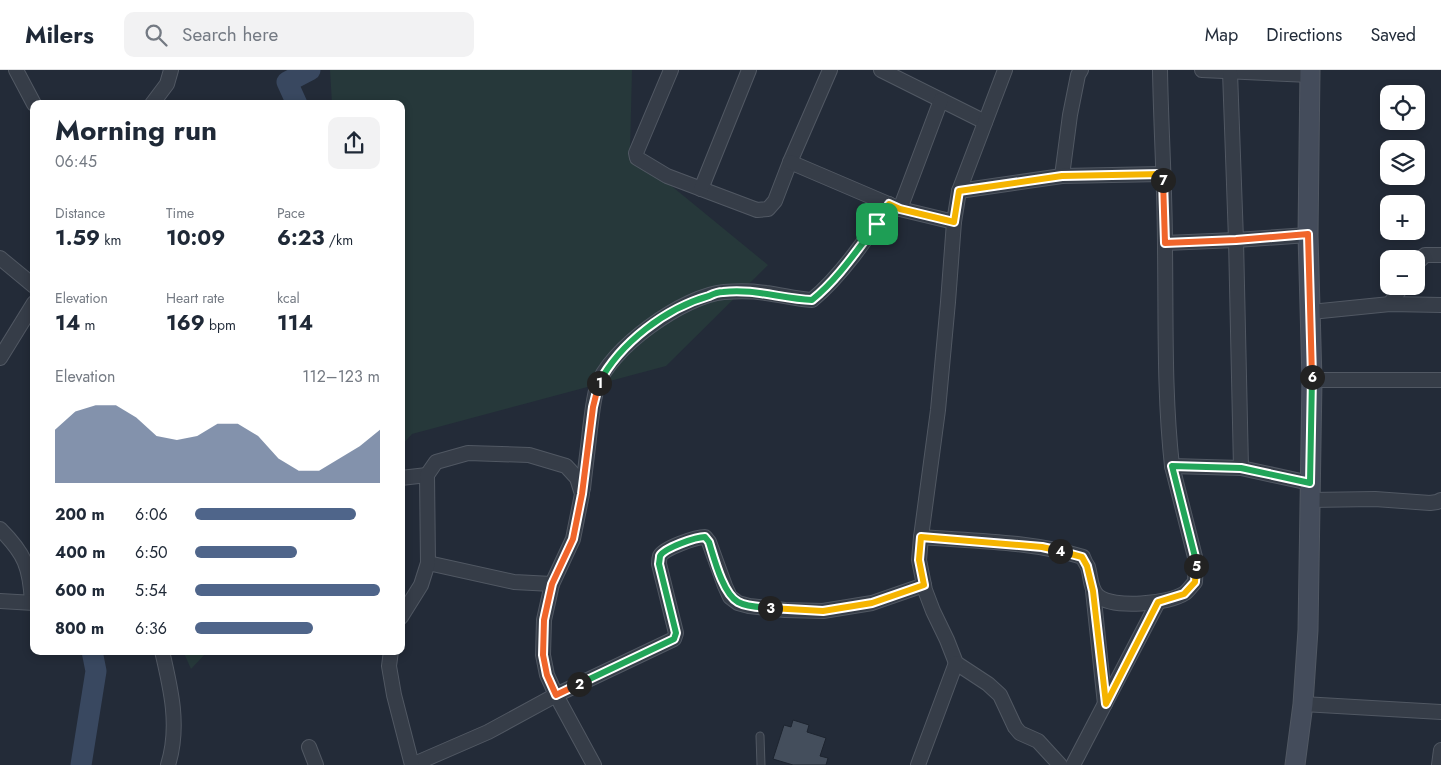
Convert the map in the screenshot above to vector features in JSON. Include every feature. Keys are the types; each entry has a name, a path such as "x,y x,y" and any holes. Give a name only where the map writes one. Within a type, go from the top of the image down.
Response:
{"street":[{"path":"16,70 32,100"},
{"path":"155,100 167,84 170,70"},
{"path":"670,70 636,156 637,158 667,176 756,210 768,209 775,201 830,70"},
{"path":"701,189 749,70"},
{"path":"881,70 985,122"},
{"path":"1005,70 959,191 954,222 938,410 919,560 924,585 933,611 956,663 988,684 1000,696 1015,727 1020,733 1038,741 1060,765"},
{"path":"1062,176 1070,115 1078,75 1081,70"},
{"path":"1093,591 1099,597 1109,602 1134,604 1158,602 1184,594 1195,582 1196,561 1172,466 1169,436 1160,70"},
{"path":"1202,70 1310,73 1308,234 1312,380 1308,630 1303,704 1295,765"},
{"path":"1230,72 1241,468"},
{"path":"594,765 556,695 547,675 543,655 544,620 552,584 573,539 582,494 593,407 598,385 620,352 650,326 670,312 696,299 723,292 765,292 812,300 822,292 877,224 895,206 941,100"},
{"path":"790,162 895,206 954,222"},
{"path":"959,191 1062,176 1162,174"},
{"path":"1165,243 1308,234"},
{"path":"1425,258 1441,250"},
{"path":"1425,259 1441,255"},
{"path":"0,258 30,283"},
{"path":"1390,304 1396,295"},
{"path":"1311,312 1390,304 1441,305"},
{"path":"0,358 30,309"},
{"path":"1312,380 1441,380"},
{"path":"405,611 421,585 428,563 426,475 436,462 468,453 529,455 566,466 577,478 582,494"},
{"path":"1172,466 1241,468 1310,492 1430,503 1441,500"},
{"path":"405,478 426,475"},
{"path":"0,529 14,544 25,562 30,577"},
{"path":"390,655 389,666 394,695 412,765 488,732 556,695 674,639 676,633 659,564 660,556 666,551 698,537 705,537 709,542 730,597 738,603 749,606 785,610 823,611 872,603 924,585"},
{"path":"921,537 1042,547 1082,557 1087,566 1093,591 1106,704"},
{"path":"428,563 514,582 552,584"},
{"path":"0,600 30,603"},
{"path":"1073,765 1158,602"},
{"path":"163,655 175,721 172,750 168,765"},
{"path":"918,765 956,663"},
{"path":"1303,704 1441,712"},
{"path":"309,747 316,765"},
{"path":"1439,765 1441,750"}],"lane":[{"path":"760,736 761,765"}],"shaded area":[{"path":"330,70 632,70 630,152 768,265 666,366 412,434 405,442 405,100 332,100"},
{"path":"185,655 204,655 191,669"}],"building":[{"path":"793,720 809,725 807,732 826,738 820,756 828,758 826,765 793,765 773,759 784,725 791,727"}],"waterway":[{"path":"295,100 287,82 310,70"},
{"path":"81,765 96,671 93,655"}],"route":[{"path":"1162,174 1165,243 1308,234 1312,380 1310,483 1241,468 1172,466 1196,561 1195,582 1184,594 1158,602 1106,704 1093,591 1087,566 1082,557 1042,547 921,537 919,560 924,585 872,603 823,611 785,610 738,603 730,597 709,542 705,537 698,537 666,551 660,556 659,564 676,633 674,639 556,695 547,675 543,655 544,620 552,584 573,539 582,494 593,407 598,385 605,372 620,352 650,326 670,312 696,299 723,292 765,292 812,300 822,292 843,268 877,224 889,204 900,209 954,222 959,191 1062,176 1162,174"}]}
